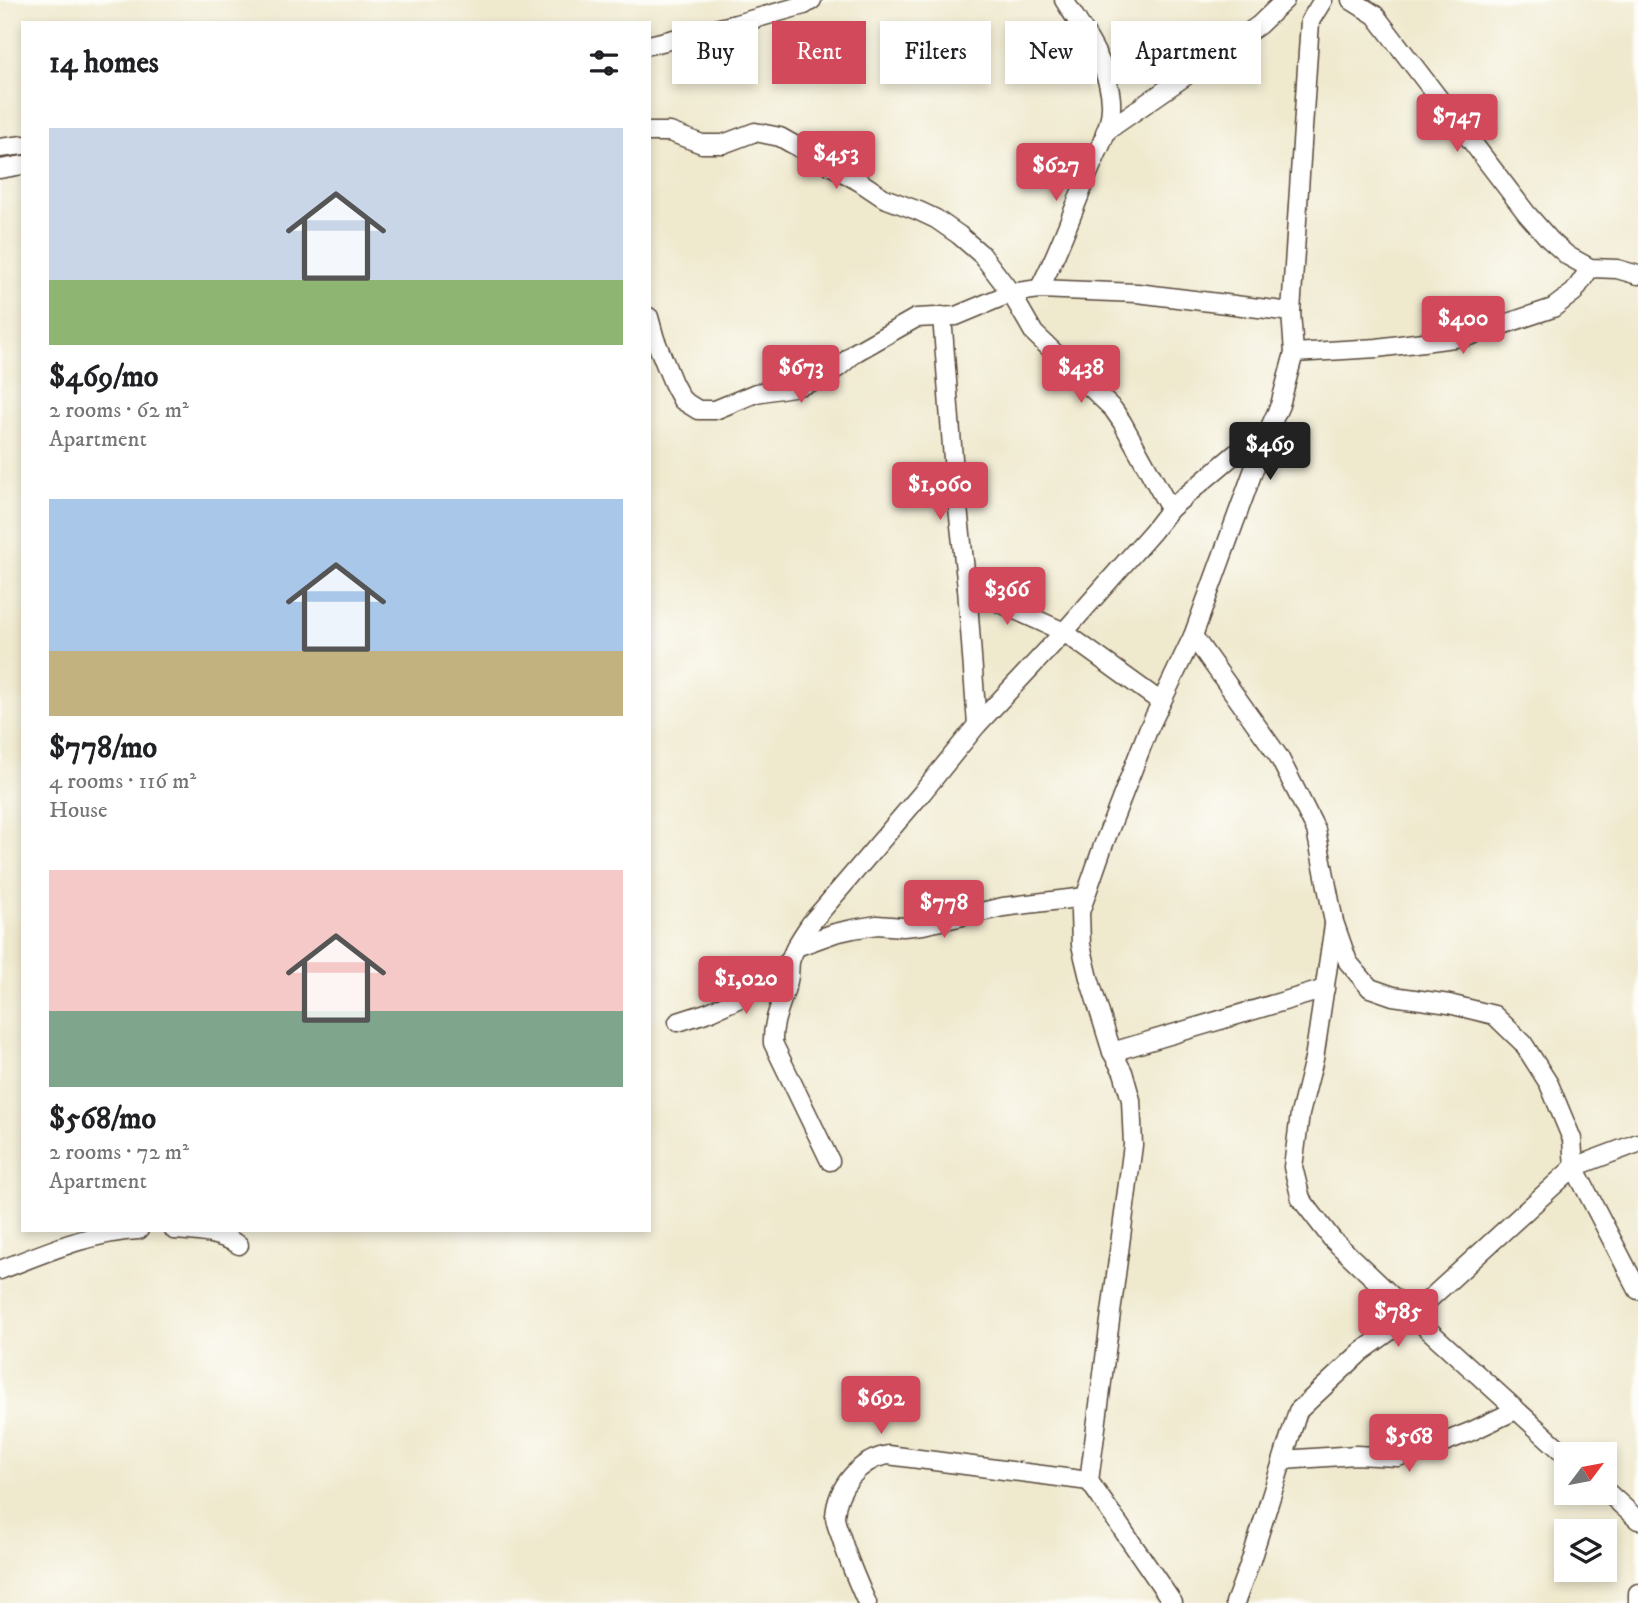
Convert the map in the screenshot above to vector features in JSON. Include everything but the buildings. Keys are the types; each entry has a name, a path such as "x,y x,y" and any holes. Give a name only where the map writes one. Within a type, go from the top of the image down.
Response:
{"street":[{"path":"651,45 736,24 804,5 811,0"},
{"path":"1039,289 1064,236 1105,132 1111,108 1109,88 1102,66 1064,0"},
{"path":"1105,132 1259,24 1285,0"},
{"path":"1173,1603 1089,1481 1133,1145 1131,1100 1123,1072 1112,1052 1089,978 1081,946 1080,912 1148,730 1193,636 1266,436 1280,405 1294,353 1291,312 1310,21 1322,0"},
{"path":"1351,0 1375,15 1549,240 1568,256 1590,268 1638,275"},
{"path":"651,132 670,132 702,144 723,144 755,132 780,137 884,198 919,211 959,235 982,255 1011,293 1034,333 1113,408 1170,509"},
{"path":"0,149 21,145"},
{"path":"0,169 21,165"},
{"path":"1294,353 1377,348 1469,336 1553,308 1574,292 1590,268"},
{"path":"651,324 682,400 698,410 715,410 756,393 818,380 839,368 856,352 916,318 956,316 1011,293 1039,289 1138,293 1291,312"},
{"path":"942,316 977,725"},
{"path":"830,1161 773,1043 775,1018 790,978 793,954 811,923 977,725 1064,632 1170,509 1235,454 1266,436"},
{"path":"967,588 1064,632 1161,702"},
{"path":"1193,636 1279,757 1316,830 1335,922 1348,962 1370,988 1393,996 1449,1004 1494,1015 1523,1043 1549,1084 1572,1139 1574,1167 1638,1290"},
{"path":"678,1022 740,998 793,954 835,933 877,925 923,925 1003,907 1085,897"},
{"path":"1335,922 1314,1059 1300,1114 1293,1167 1301,1199 1332,1239 1554,1444"},
{"path":"1112,1052 1325,989"},
{"path":"1235,1603 1298,1411 1361,1352 1412,1315 1574,1167 1638,1143"},
{"path":"0,1270 73,1242 120,1232"},
{"path":"197,1232 225,1237 239,1245"},
{"path":"1283,1461 1356,1455 1398,1457 1430,1448 1516,1410"},
{"path":"867,1603 850,1567 835,1518 841,1492 863,1464 876,1457 888,1455 1089,1481"},
{"path":"1617,1501 1638,1520"},
{"path":"1637,1603 1638,1593"}]}
